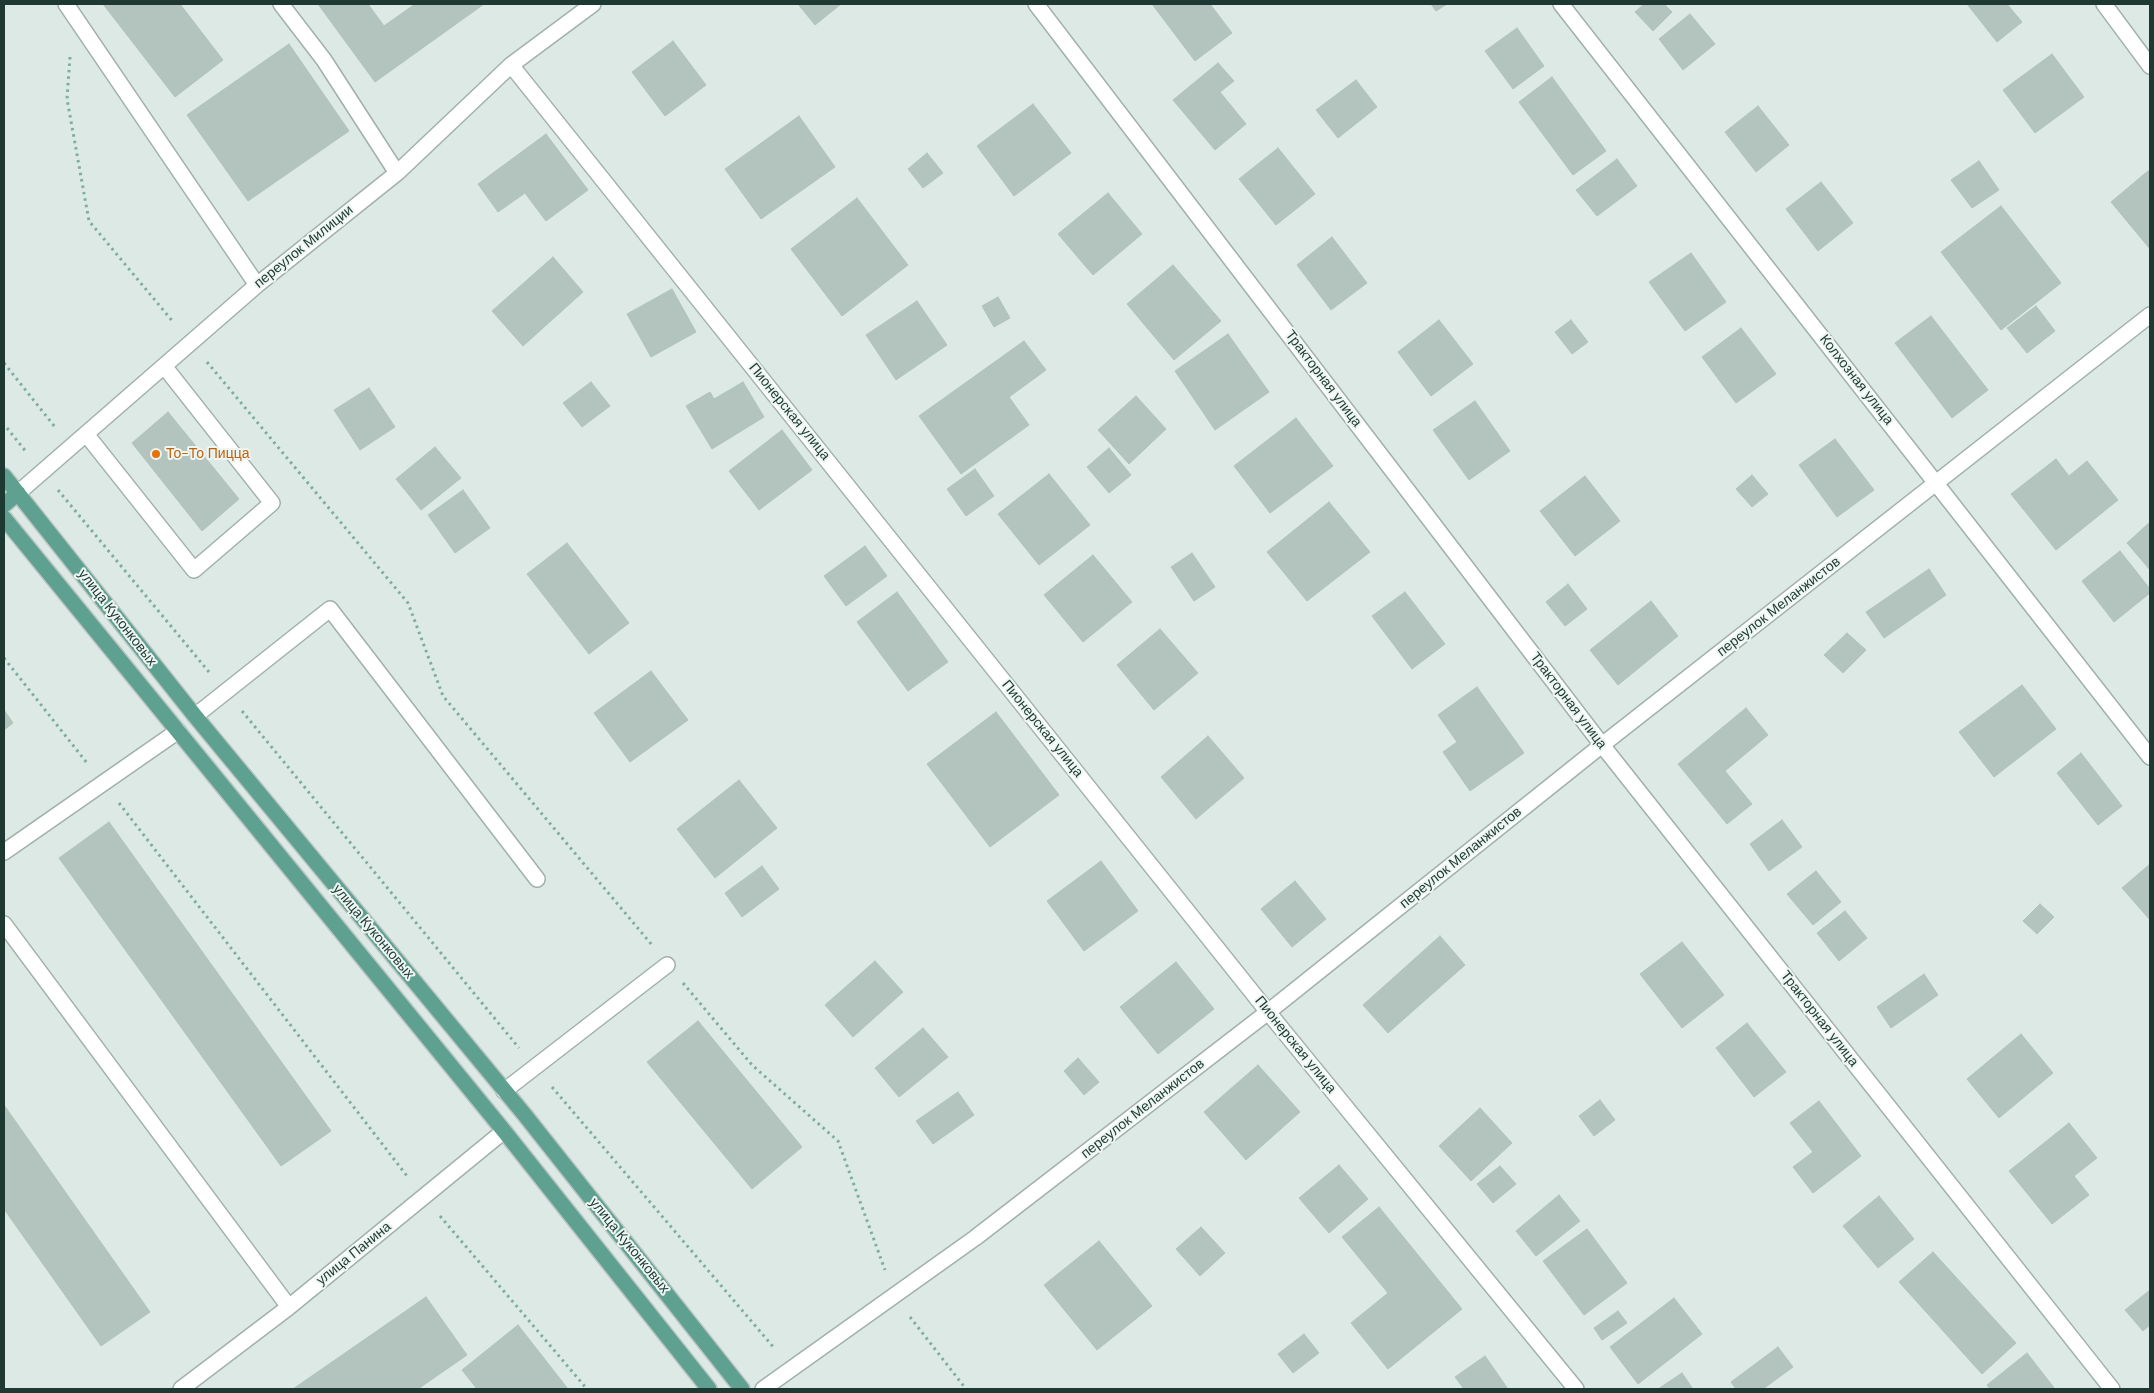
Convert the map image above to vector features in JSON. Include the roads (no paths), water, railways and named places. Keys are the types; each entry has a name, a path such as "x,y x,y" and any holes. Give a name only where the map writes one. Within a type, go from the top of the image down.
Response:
{"main road":[{"name":"улица Куконковых","path":"4,476 195,716 524,1114 742,1389"},
{"path":"4,505 18,493"},
{"name":"улица Куконковых","path":"4,518 504,1131 710,1389"},
{"name":"улица Панина","path":"504,1131 524,1114"}],"street":[{"path":"281,4 324,60 396,173"},
{"name":"переулок Милиции","path":"18,493 257,285 396,173 512,65 593,4"},
{"name":"Тракторная улица","path":"1036,4 1602,745 2112,1389"},
{"name":"Колхозная улица","path":"1561,4 2150,757"},
{"path":"2104,4 2150,66"},
{"path":"69,9 257,285"},
{"name":"Пионерская улица","path":"512,65 1268,1012 1576,1389"},
{"name":"переулок Меланжистов","path":"762,1389 982,1233 1268,1012 1602,745 2150,315"},
{"path":"86,434 194,570 272,503 164,366"},
{"path":"195,716 330,609 537,879"},
{"path":"4,852 178,731"},
{"path":"4,924 289,1307"},
{"path":"504,1091 668,965"},
{"name":"улица Панина","path":"181,1389 289,1307 504,1131"}],"place":[{"name":"То-То Пицца","path":"156,454"}]}
